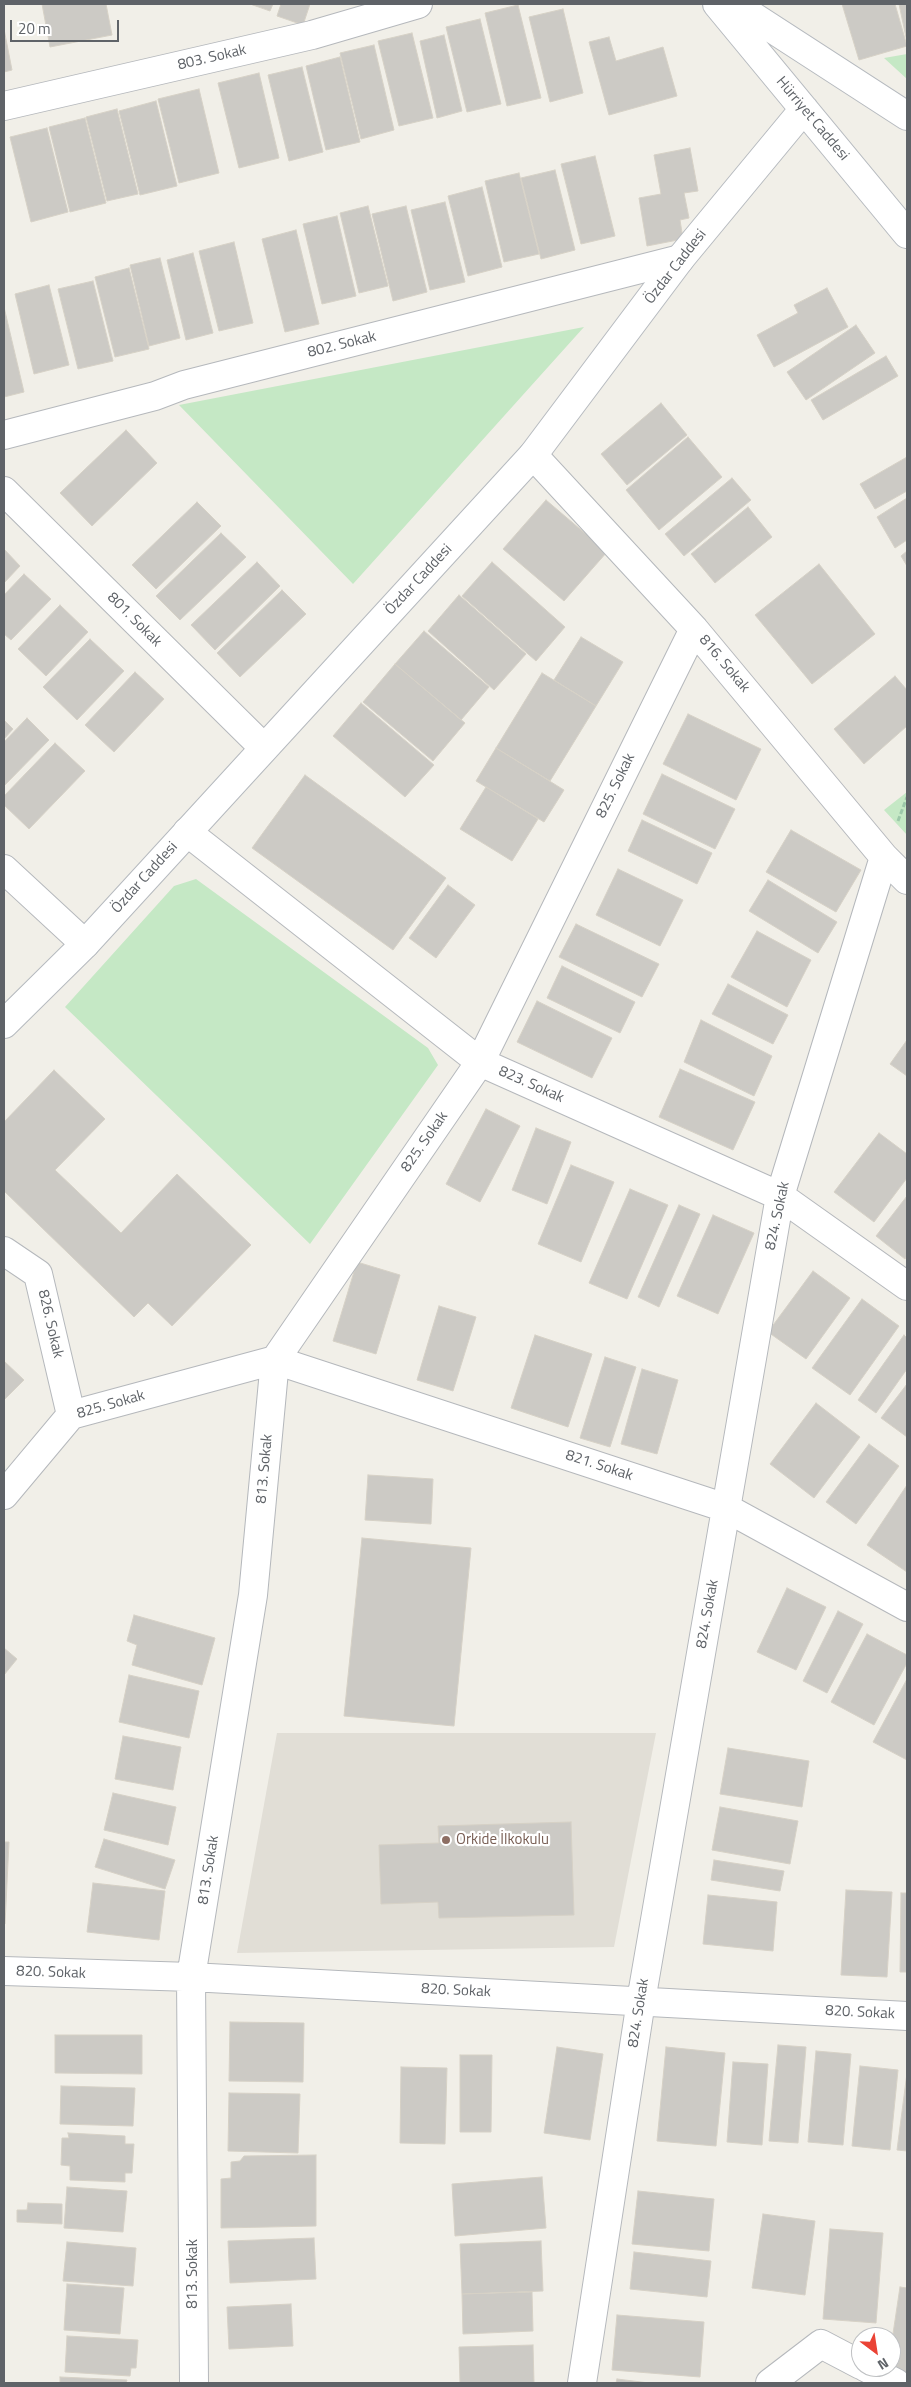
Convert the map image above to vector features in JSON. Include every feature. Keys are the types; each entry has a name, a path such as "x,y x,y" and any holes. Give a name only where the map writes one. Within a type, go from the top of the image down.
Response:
{"street":[{"name":"803. Sokak","path":"4,106 312,35 418,4"},
{"name":"Hürriyet Caddesi","path":"716,4 907,234"},
{"path":"734,4 907,116"},
{"name":"Özdar Caddesi","path":"4,1024 84,944 533,455 680,259 804,109"},
{"name":"802. Sokak","path":"4,435 155,396 184,385 680,259"},
{"name":"816. Sokak","path":"533,455 694,628 884,857 907,880"},
{"name":"801. Sokak","path":"4,491 264,748"},
{"name":"825. Sokak","path":"4,1495 71,1415 275,1360 480,1062 694,628"},
{"name":"823. Sokak","path":"187,832 480,1062 780,1196 907,1286"},
{"name":"824. Sokak","path":"582,2383 641,2000 780,1196 884,857"},
{"path":"4,870 84,944"},
{"name":"826. Sokak","path":"4,1250 38,1274 71,1415"},
{"name":"821. Sokak","path":"275,1360 726,1508 907,1607"},
{"name":"813. Sokak","path":"194,2383 191,1977 253,1595 275,1360"},
{"name":"820. Sokak","path":"4,1971 191,1977 641,2000 907,2016"},
{"path":"770,2383 822,2344 851,2360"},
{"path":"884,2377 896,2383"}],"shaded area":[{"name":"Orkide İlkokulu","path":"277,1733 656,1733 614,1947 237,1953"}],"green space":[{"path":"907,54 907,79 884,58"},
{"path":"584,327 353,584 179,405"},
{"path":"907,792 907,835 884,810"},
{"path":"196,879 428,1048 438,1065 310,1244 65,1007 174,886"}],"building":[{"path":"42,4 106,4 112,35 50,47"},
{"path":"250,4 273,4 270,11"},
{"path":"281,4 310,4 303,25 277,16"},
{"path":"842,4 895,4 907,46 859,60"},
{"path":"899,4 907,4 907,42"},
{"path":"518,5 541,98 507,106 485,13"},
{"path":"563,9 583,93 550,102 529,17"},
{"path":"480,19 501,104 467,112 446,27"},
{"path":"4,29 12,70 4,72"},
{"path":"412,33 433,118 399,126 378,41"},
{"path":"444,35 462,111 437,118 420,41"},
{"path":"609,37 616,61 663,47 677,96 609,115 589,42"},
{"path":"374,45 394,130 361,139 340,53"},
{"path":"340,57 360,142 326,150 306,66"},
{"path":"302,67 323,152 289,161 268,75"},
{"path":"259,73 279,158 239,168 218,83"},
{"path":"199,89 219,173 179,183 158,99"},
{"path":"156,101 177,186 140,195 119,111"},
{"path":"117,109 138,194 107,201 86,117"},
{"path":"85,118 106,203 70,212 49,127"},
{"path":"47,128 68,212 31,222 10,137"},
{"path":"690,148 698,191 684,193 689,218 680,220 683,239 647,246 639,198 661,194 654,155"},
{"path":"595,156 615,236 581,244 561,164"},
{"path":"555,170 575,250 541,259 521,178"},
{"path":"519,173 539,254 504,262 485,181"},
{"path":"482,187 502,267 468,276 448,196"},
{"path":"445,202 465,282 430,290 411,210"},
{"path":"368,206 388,286 359,293 340,213"},
{"path":"406,206 427,292 393,301 372,214"},
{"path":"337,216 356,296 322,304 303,224"},
{"path":"296,230 319,324 285,332 262,239"},
{"path":"234,242 253,323 219,331 199,251"},
{"path":"193,253 213,333 186,340 167,260"},
{"path":"160,258 180,338 149,346 130,265"},
{"path":"129,268 149,349 115,357 95,277"},
{"path":"93,281 113,361 78,369 58,289"},
{"path":"49,285 69,365 34,374 15,294"},
{"path":"827,288 848,327 774,367 757,335 798,313 794,305"},
{"path":"4,307 24,392 4,397"},
{"path":"856,325 875,353 806,400 787,372"},
{"path":"886,356 898,376 823,420 811,400"},
{"path":"661,403 687,435 627,485 601,454"},
{"path":"126,430 157,463 92,526 60,493"},
{"path":"688,437 722,477 659,530 626,490"},
{"path":"907,457 907,491 875,509 860,484"},
{"path":"732,478 751,500 684,556 665,534"},
{"path":"907,498 907,540 895,548 877,517"},
{"path":"546,500 607,552 564,601 503,549"},
{"path":"197,502 221,526 156,589 132,565"},
{"path":"748,507 772,537 715,583 691,554"},
{"path":"221,533 246,557 180,620 156,596"},
{"path":"4,549 20,566 4,583"},
{"path":"907,551 907,566 901,556"},
{"path":"257,562 280,586 215,650 191,625"},
{"path":"492,562 565,627 536,661 462,596"},
{"path":"819,564 875,634 812,684 755,615"},
{"path":"24,574 51,599 11,640 4,634 4,595"},
{"path":"282,590 306,614 240,677 217,653"},
{"path":"459,595 526,654 494,690 428,631"},
{"path":"60,605 88,632 46,676 18,649"},
{"path":"424,631 489,687 461,720 395,664"},
{"path":"581,637 623,662 596,706 554,680"},
{"path":"90,639 124,671 77,720 43,687"},
{"path":"395,664 465,723 433,761 363,702"},
{"path":"135,672 164,699 114,752 85,725"},
{"path":"542,673 596,706 550,781 496,748"},
{"path":"895,676 907,690 907,726 864,764 834,729"},
{"path":"361,703 434,765 405,797 333,736"},
{"path":"688,714 761,749 736,800 663,764"},
{"path":"27,718 49,740 4,786 4,742"},
{"path":"4,720 13,729 4,739"},
{"path":"55,743 85,771 29,829 4,805 4,796"},
{"path":"496,748 564,790 544,822 476,781"},
{"path":"662,774 735,809 715,849 643,814"},
{"path":"305,775 446,878 393,950 252,848"},
{"path":"486,787 538,819 512,861 460,829"},
{"path":"642,820 712,853 697,884 628,851"},
{"path":"791,830 861,870 836,912 766,872"},
{"path":"618,869 683,900 660,946 596,915"},
{"path":"768,880 837,922 818,953 749,911"},
{"path":"448,885 475,905 436,958 409,938"},
{"path":"576,924 659,964 642,997 559,957"},
{"path":"757,931 811,960 787,1007 731,977"},
{"path":"562,966 635,1002 620,1033 547,998"},
{"path":"728,984 788,1015 773,1044 712,1014"},
{"path":"537,1001 612,1038 592,1078 517,1042"},
{"path":"701,1020 772,1056 754,1096 684,1062"},
{"path":"907,1040 907,1076 890,1064"},
{"path":"680,1069 755,1102 733,1150 659,1117"},
{"path":"54,1070 105,1119 55,1170 121,1233 177,1174 251,1245 172,1326 148,1303 134,1317 4,1191 4,1122"},
{"path":"486,1109 520,1126 480,1202 446,1184"},
{"path":"536,1128 571,1142 547,1204 512,1190"},
{"path":"879,1133 907,1154 907,1178 874,1222 834,1192"},
{"path":"571,1165 614,1182 581,1262 538,1244"},
{"path":"630,1189 668,1205 627,1299 589,1283"},
{"path":"907,1196 907,1256 905,1259 876,1236"},
{"path":"679,1205 700,1214 659,1307 638,1297"},
{"path":"713,1215 754,1233 718,1314 677,1296"},
{"path":"357,1262 400,1275 376,1354 333,1341"},
{"path":"813,1271 850,1298 806,1359 768,1332"},
{"path":"862,1299 899,1326 850,1395 812,1368"},
{"path":"439,1306 476,1317 453,1391 417,1380"},
{"path":"535,1335 592,1354 568,1427 511,1408"},
{"path":"904,1335 907,1338 907,1369 876,1413 858,1400"},
{"path":"605,1357 636,1367 610,1447 580,1438"},
{"path":"4,1361 24,1380 4,1400"},
{"path":"642,1369 678,1380 657,1454 621,1444"},
{"path":"907,1384 907,1437 881,1418"},
{"path":"816,1403 860,1437 814,1498 770,1464"},
{"path":"869,1444 899,1466 856,1524 826,1502"},
{"path":"368,1475 433,1479 431,1524 365,1520"},
{"path":"907,1485 907,1572 867,1545"},
{"path":"362,1538 471,1548 454,1726 344,1716"},
{"path":"787,1588 826,1607 796,1670 757,1652"},
{"path":"838,1611 863,1624 827,1693 803,1681"},
{"path":"134,1615 215,1638 202,1685 132,1665 137,1645 127,1641"},
{"path":"867,1634 907,1655 907,1663 874,1725 831,1702"},
{"path":"4,1648 17,1659 4,1675"},
{"path":"129,1675 199,1691 189,1738 119,1722"},
{"path":"907,1679 907,1760 873,1742"},
{"path":"123,1736 181,1747 173,1790 115,1779"},
{"path":"728,1748 809,1761 802,1807 720,1794"},
{"path":"113,1793 176,1807 168,1845 104,1830"},
{"path":"720,1807 798,1821 790,1864 712,1850"},
{"path":"571,1822 574,1915 439,1918 438,1902 381,1904 379,1845 439,1843 438,1826"},
{"path":"104,1839 175,1860 165,1889 95,1867"},
{"path":"4,1842 9,1842 5,1924 4,1924"},
{"path":"714,1860 784,1871 780,1891 711,1880"},
{"path":"93,1883 165,1891 159,1940 87,1932"},
{"path":"846,1890 892,1892 887,1977 841,1975"},
{"path":"901,1893 907,1893 907,1972 900,1972"},
{"path":"708,1895 777,1902 773,1951 703,1944"},
{"path":"230,2022 304,2023 303,2082 229,2081"},
{"path":"55,2035 142,2035 142,2074 55,2073"},
{"path":"778,2045 806,2047 798,2143 769,2141"},
{"path":"557,2047 603,2054 590,2140 544,2133"},
{"path":"666,2047 725,2053 716,2146 657,2141"},
{"path":"816,2051 851,2054 843,2145 808,2142"},
{"path":"460,2055 492,2055 491,2132 460,2132"},
{"path":"733,2062 768,2064 762,2145 727,2142"},
{"path":"860,2066 898,2070 890,2150 852,2146"},
{"path":"401,2067 447,2068 445,2144 400,2143"},
{"path":"907,2073 907,2151 897,2150"},
{"path":"61,2086 135,2088 133,2126 60,2124"},
{"path":"229,2093 300,2094 298,2153 228,2151"},
{"path":"68,2133 125,2136 125,2144 134,2144 132,2173 125,2173 125,2182 70,2180 70,2166 61,2165 62,2138 69,2138"},
{"path":"316,2155 316,2226 221,2228 221,2179 231,2178 231,2162 240,2161 244,2156"},
{"path":"542,2177 546,2228 455,2236 452,2184"},
{"path":"67,2187 127,2191 123,2232 64,2228"},
{"path":"638,2191 714,2199 709,2251 632,2244"},
{"path":"28,2203 62,2204 62,2224 17,2222 17,2210 27,2210"},
{"path":"763,2214 815,2221 805,2295 752,2288"},
{"path":"830,2229 883,2233 876,2323 823,2319"},
{"path":"314,2238 316,2279 230,2283 228,2241"},
{"path":"541,2241 543,2291 462,2294 460,2244"},
{"path":"67,2242 136,2248 133,2286 63,2281"},
{"path":"634,2252 711,2261 707,2297 630,2289"},
{"path":"67,2284 124,2288 120,2334 64,2330"},
{"path":"900,2287 907,2288 907,2380 901,2375 901,2327 894,2327"},
{"path":"532,2292 533,2331 463,2334 462,2294"},
{"path":"291,2304 293,2346 229,2349 227,2307"},
{"path":"617,2315 704,2322 700,2377 612,2370"},
{"path":"67,2336 138,2340 136,2368 131,2368 130,2376 65,2372"},
{"path":"533,2345 534,2383 460,2383 459,2347"},
{"path":"60,2377 127,2380 126,2383 60,2383"},
{"path":"617,2379 649,2383 616,2383"}],"place":[{"name":"Orkide İlkokulu","path":"446,1840"}]}
